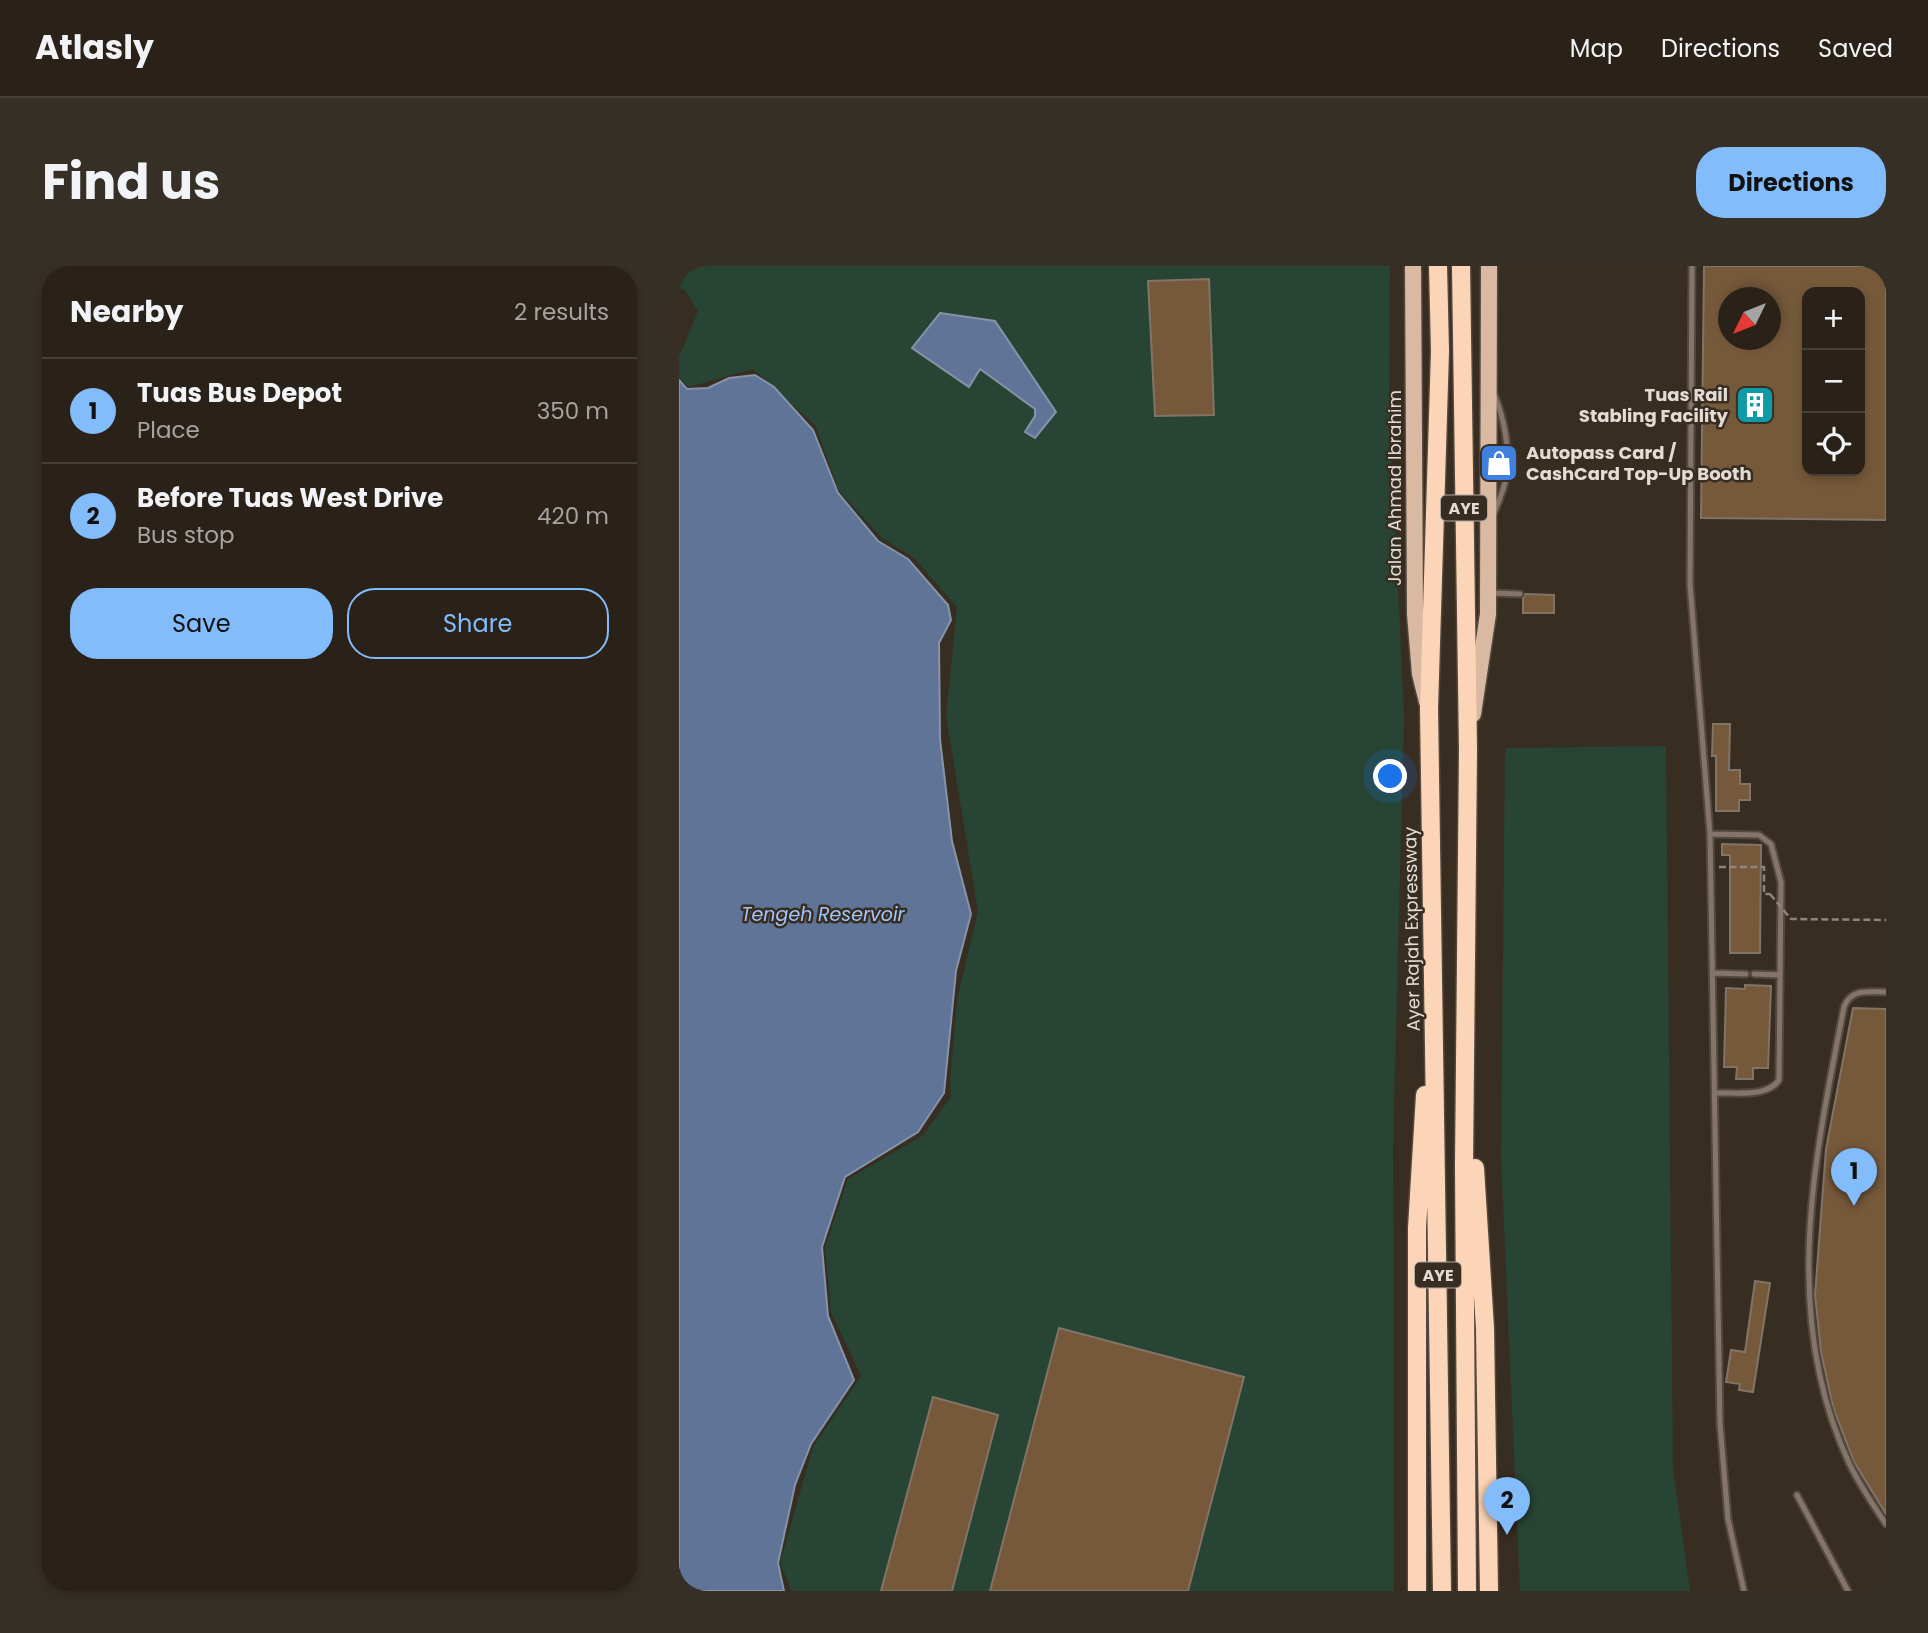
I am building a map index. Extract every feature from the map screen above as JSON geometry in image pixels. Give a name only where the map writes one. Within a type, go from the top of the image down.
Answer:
[{"type":"highway","name":"Ayer Rajah Expressway","points":[[1438,266],[1440,351],[1429,708],[1442,1591]]},
{"type":"highway","name":"AYE","points":[[1461,266],[1468,750],[1465,1139],[1467,1591]]},
{"type":"highway","points":[[1417,1591],[1417,1228],[1434,959]]},
{"type":"highway","points":[[1465,1139],[1474,1153],[1485,1328],[1489,1591]]},
{"type":"main road","name":"Jalan Ahmad Ibrahim","points":[[1413,266],[1415,614],[1422,688],[1429,708]]},
{"type":"main road","points":[[1468,750],[1488,614],[1489,266]]},
{"type":"lane","points":[[1692,266],[1690,584],[1710,834],[1720,1436],[1728,1519],[1744,1591]]},
{"type":"lane","points":[[1488,592],[1520,594]]},
{"type":"lane","points":[[1710,834],[1759,835],[1771,844],[1781,882],[1779,1080],[1772,1089],[1764,1091],[1715,1093]]},
{"type":"lane","points":[[1712,973],[1745,974]]},
{"type":"lane","points":[[1754,974],[1780,975]]},
{"type":"lane","points":[[1886,992],[1857,993],[1846,1001],[1844,1007],[1828,1086],[1810,1213],[1808,1284],[1809,1315],[1822,1389],[1851,1466],[1886,1524]]},
{"type":"lane","points":[[1797,1495],[1848,1591]]},
{"type":"path","points":[[1711,867],[1764,867],[1764,894],[1770,894],[1791,919],[1886,920]]},
{"type":"green space","points":[[679,266],[1390,266],[1389,390],[1404,716],[1393,1147],[1394,1591],[792,1591],[780,1563],[813,1447],[861,1376],[831,1312],[825,1248],[848,1179],[922,1136],[951,1097],[957,1000],[978,911],[946,716],[957,607],[914,558],[882,538],[839,491],[815,425],[753,369],[689,387],[679,379],[679,357],[698,311],[685,290],[679,288]]},
{"type":"green space","points":[[1666,746],[1673,1468],[1690,1591],[1520,1591],[1501,1157],[1505,748]]},
{"type":"water","points":[[940,313],[995,321],[1056,412],[1035,438],[1025,432],[1035,416],[1035,409],[980,369],[969,387],[912,348]]},
{"type":"water","name":"Tengeh Reservoir","points":[[755,375],[774,387],[813,430],[838,493],[878,541],[908,559],[948,605],[951,620],[939,643],[940,739],[952,841],[971,914],[956,971],[944,1093],[918,1132],[845,1177],[822,1247],[828,1316],[854,1380],[811,1444],[795,1485],[778,1563],[784,1591],[679,1591],[679,380],[687,389],[708,388],[729,378]]},
{"type":"building","name":"Tuas Rail Stabling Facility","points":[[1704,266],[1886,266],[1886,520],[1701,518]]},
{"type":"building","points":[[1209,279],[1214,415],[1155,416],[1148,281]]},
{"type":"building","points":[[1525,594],[1554,595],[1554,613],[1523,613]]},
{"type":"building","points":[[1713,724],[1730,724],[1729,770],[1740,770],[1740,784],[1750,784],[1750,800],[1739,800],[1739,811],[1716,811],[1716,756],[1712,756]]},
{"type":"building","points":[[1722,844],[1761,845],[1760,953],[1730,953],[1730,855],[1722,855]]},
{"type":"building","points":[[1745,985],[1771,986],[1768,1068],[1753,1068],[1753,1079],[1736,1079],[1737,1067],[1724,1067],[1726,988],[1745,989]]},
{"type":"building","points":[[1853,1008],[1886,1009],[1886,1514],[1854,1462],[1833,1407],[1821,1352],[1815,1295],[1826,1149]]},
{"type":"building","points":[[1755,1281],[1770,1283],[1753,1392],[1739,1390],[1740,1384],[1726,1382],[1731,1350],[1745,1352]]},
{"type":"building","points":[[1059,1328],[1244,1377],[1188,1591],[990,1591]]},
{"type":"building","points":[[933,1397],[998,1415],[952,1591],[881,1591]]},
{"type":"place","name":"Tuas Rail Stabling Facility","points":[[1755,405]]},
{"type":"place","name":"Autopass Card / CashCard Top-Up Booth","points":[[1499,463]]},
{"type":"place","name":"Tuas Bus Depot","points":[[1854,1206]]},
{"type":"place","name":"Before Tuas West Drive","points":[[1507,1535]]}]
